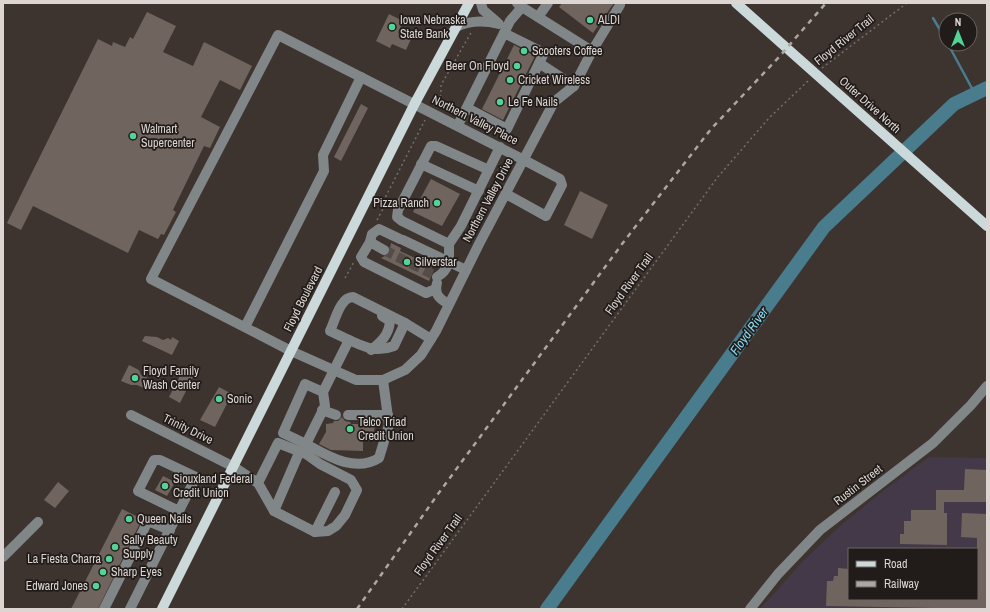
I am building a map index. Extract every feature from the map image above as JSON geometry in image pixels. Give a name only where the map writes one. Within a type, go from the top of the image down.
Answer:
[{"type":"main road","name":"Floyd Boulevard","points":[[162,609],[415,103],[469,3]]},
{"type":"main road","name":"Outer Drive North","points":[[736,3],[987,226]]},
{"type":"street","points":[[481,3],[483,10],[503,29]]},
{"type":"street","points":[[538,17],[548,3]]},
{"type":"street","points":[[458,126],[503,29],[520,5],[592,51]]},
{"type":"street","points":[[539,63],[574,86],[592,51],[620,5]]},
{"type":"street","points":[[456,27],[467,22],[490,21],[544,53],[507,129],[466,108]]},
{"type":"street","name":"Northern Valley Drive","points":[[361,77],[278,35],[151,279],[291,351],[356,380],[383,380],[405,370],[421,355],[431,339],[554,102],[574,86]]},
{"type":"street","points":[[245,327],[324,171],[323,155],[361,77]]},
{"type":"street","name":"Northern Valley Place","points":[[361,77],[415,103],[560,178],[562,185],[546,216],[506,194]]},
{"type":"street","points":[[449,244],[402,221],[397,217],[398,210],[429,148],[436,146],[489,170]]},
{"type":"street","points":[[449,304],[437,296],[435,276],[446,271],[450,262],[449,244],[461,226],[500,148]]},
{"type":"street","points":[[421,164],[478,190]]},
{"type":"street","points":[[436,290],[426,293],[360,260],[370,242],[372,234],[379,229],[466,270]]},
{"type":"street","points":[[370,242],[384,250]]},
{"type":"street","points":[[405,324],[394,346],[385,349],[371,350],[330,331],[344,300],[349,297],[353,297],[405,324],[431,339]]},
{"type":"street","points":[[344,300],[353,302],[390,321],[389,329],[380,343],[371,350]]},
{"type":"street","points":[[306,444],[324,406],[323,392],[349,340]]},
{"type":"street","points":[[283,433],[343,463],[371,463],[379,458],[389,425],[383,380]]},
{"type":"street","points":[[278,443],[299,453],[306,454],[320,464],[351,480],[357,490],[345,514],[336,526],[328,531],[315,532],[274,511],[258,483],[305,384],[323,392]]},
{"type":"street","name":"Rustin Street","points":[[750,609],[778,574],[820,530],[933,443],[971,405],[987,386]]},
{"type":"street","points":[[322,410],[336,414]]},
{"type":"street","name":"Trinity Drive","points":[[131,415],[234,467],[258,483]]},
{"type":"street","points":[[348,415],[388,415]]},
{"type":"street","points":[[274,511],[299,453]]},
{"type":"street","points":[[130,609],[170,530],[196,477],[160,460],[154,460],[138,490],[179,511]]},
{"type":"street","points":[[315,532],[335,492]]},
{"type":"street","points":[[104,609],[148,521],[170,530]]},
{"type":"street","points":[[3,557],[38,522]]},
{"type":"path","name":"Floyd River Trail","points":[[820,71],[907,3]]},
{"type":"path","points":[[432,104],[441,95],[441,85],[475,25]]},
{"type":"path","name":"Floyd River Trail","points":[[402,609],[717,178],[769,118],[810,79]]},
{"type":"path","points":[[374,226],[384,207],[385,198],[424,122]]},
{"type":"path","points":[[345,278],[360,260]]},
{"type":"shaded area","points":[[929,457],[987,458],[987,609],[760,609],[803,561],[841,525],[883,491]]},
{"type":"building","name":"ALDI","points":[[562,3],[614,3],[593,33],[559,7]]},
{"type":"building","name":"Walmart Supercenter","points":[[147,12],[176,26],[163,52],[193,66],[204,42],[252,66],[240,90],[220,80],[201,117],[220,127],[210,148],[204,146],[173,210],[176,212],[164,235],[161,234],[158,239],[139,230],[128,253],[33,206],[21,230],[7,223],[98,39],[112,46],[113,42],[125,47],[130,37],[133,39]]},
{"type":"building","name":"Iowa Nebraska State Bank","points":[[389,14],[403,21],[398,33],[411,39],[406,50],[392,44],[390,48],[376,41]]},
{"type":"building","points":[[514,45],[535,56],[503,120],[482,109]]},
{"type":"building","points":[[361,104],[368,108],[341,161],[334,157]]},
{"type":"building","name":"Pizza Ranch","points":[[431,179],[460,194],[442,226],[413,212]]},
{"type":"building","points":[[580,191],[608,205],[592,239],[564,225]]},
{"type":"building","name":"Silverstar","points":[[391,243],[401,248],[400,251],[432,266],[430,271],[433,272],[429,281],[381,258],[389,254]]},
{"type":"building","points":[[145,336],[157,337],[163,340],[168,338],[171,340],[172,337],[179,341],[172,355],[142,341]]},
{"type":"building","name":"Floyd Family Wash Center","points":[[129,365],[139,370],[141,375],[153,380],[148,390],[137,385],[131,385],[121,381]]},
{"type":"building","points":[[182,372],[193,377],[180,403],[169,397]]},
{"type":"building","points":[[219,387],[232,394],[215,427],[200,420]]},
{"type":"building","name":"Telco Triad Credit Union","points":[[342,417],[345,421],[350,422],[351,424],[358,424],[358,427],[375,427],[371,441],[363,441],[363,451],[331,450],[319,444],[326,432],[326,424],[338,421]]},
{"type":"building","points":[[965,469],[987,470],[987,502],[944,502],[944,513],[947,513],[947,545],[900,544],[900,534],[904,534],[904,521],[911,521],[911,510],[936,510],[936,490],[964,490]]},
{"type":"building","name":"Siouxland Federal Credit Union","points":[[163,476],[175,482],[167,496],[155,490]]},
{"type":"building","points":[[58,482],[69,491],[55,508],[44,500]]},
{"type":"building","points":[[122,509],[142,519],[98,609],[71,609]]},
{"type":"building","points":[[962,513],[987,514],[987,609],[826,606],[827,581],[833,581],[834,576],[838,576],[838,568],[848,569],[848,600],[978,600],[977,538],[961,537]]},
{"type":"waterway","points":[[933,18],[938,26]]},
{"type":"waterway","points":[[952,52],[975,94]]},
{"type":"waterway","name":"Floyd River","points":[[547,609],[824,227],[954,104],[987,88]]},
{"type":"tunnel","points":[[384,250],[432,274]]},
{"type":"railway","points":[[357,609],[438,494],[622,244],[711,129],[779,57],[826,3]]},
{"type":"place","name":"ALDI","points":[[590,20]]},
{"type":"place","name":"Iowa Nebraska State Bank","points":[[392,27]]},
{"type":"place","name":"Scooters Coffee","points":[[524,51]]},
{"type":"place","name":"Beer On Floyd","points":[[517,66]]},
{"type":"place","name":"Cricket Wireless","points":[[510,80]]},
{"type":"place","name":"Le Fe Nails","points":[[500,102]]},
{"type":"place","name":"Walmart Supercenter","points":[[133,136]]},
{"type":"place","name":"Pizza Ranch","points":[[437,203]]},
{"type":"place","name":"Silverstar","points":[[407,262]]},
{"type":"place","name":"Floyd Family Wash Center","points":[[135,378]]},
{"type":"place","name":"Sonic","points":[[219,399]]},
{"type":"place","name":"Telco Triad Credit Union","points":[[350,429]]},
{"type":"place","name":"Siouxland Federal Credit Union","points":[[165,486]]},
{"type":"place","name":"Queen Nails","points":[[129,519]]},
{"type":"place","name":"Sally Beauty Supply","points":[[115,547]]},
{"type":"place","name":"La Fiesta Charra","points":[[109,559]]},
{"type":"place","name":"Sharp Eyes","points":[[103,572]]},
{"type":"place","name":"Edward Jones","points":[[96,586]]}]
